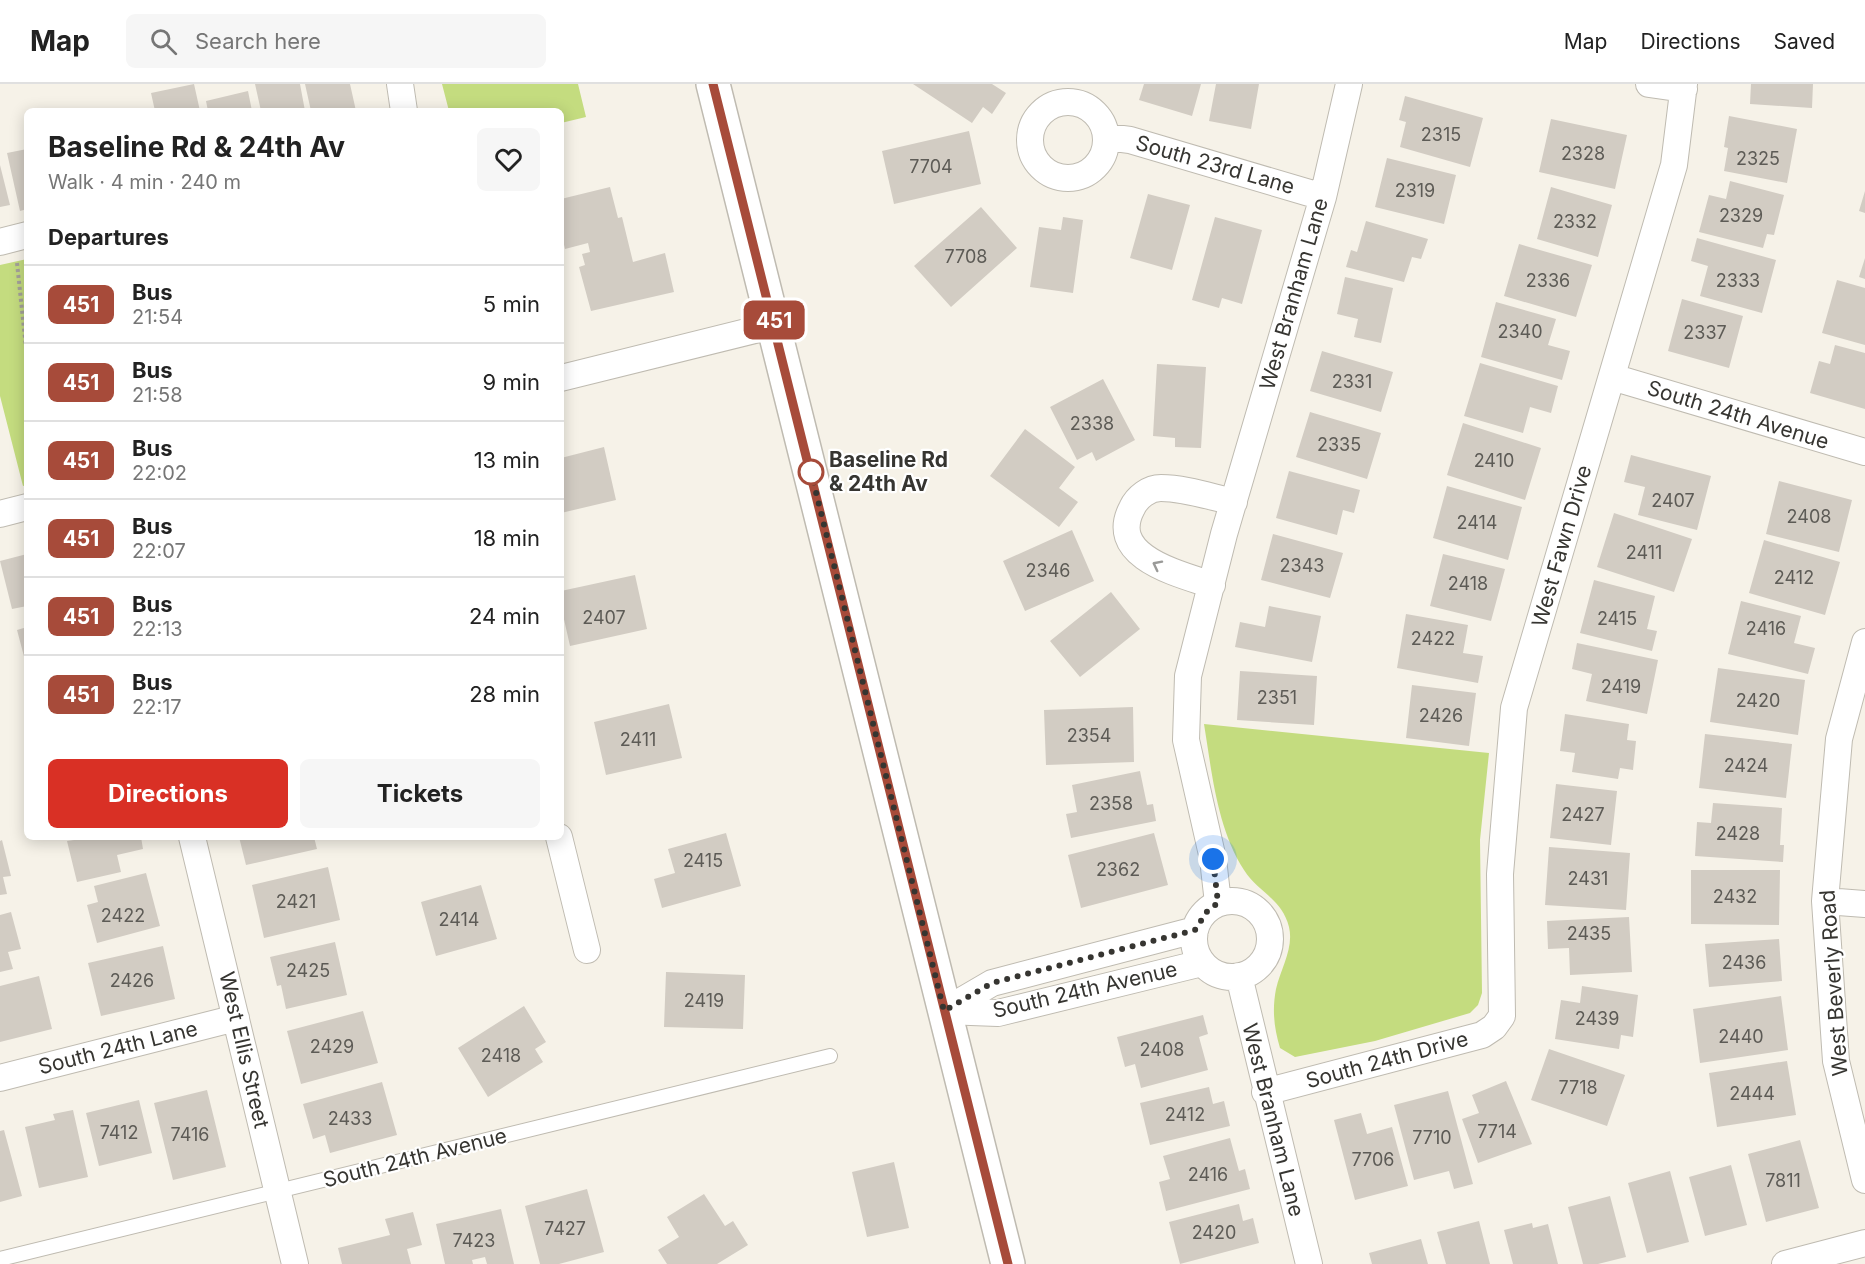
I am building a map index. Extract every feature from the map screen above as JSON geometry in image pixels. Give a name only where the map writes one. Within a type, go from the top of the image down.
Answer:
[{"type":"main road","points":[[713,84],[1008,1264]]},
{"type":"street","points":[[400,84],[404,108]]},
{"type":"street","name":"West Branham Lane","points":[[1218,903],[1213,859],[1185,740],[1188,676],[1234,502],[1323,197],[1349,84]]},
{"type":"street","points":[[1649,84],[1684,86]]},
{"type":"street","name":"West Fawn Drive","points":[[1502,1016],[1500,874],[1514,708],[1674,165],[1684,86]]},
{"type":"street","name":"South 23rd Lane","points":[[1107,137],[1130,140],[1323,197]]},
{"type":"street","points":[[564,377],[775,325]]},
{"type":"street","name":"South 24th Avenue","points":[[1612,377],[1865,452]]},
{"type":"street","points":[[1212,585],[1161,568],[1144,558],[1133,547],[1127,518],[1133,505],[1144,493],[1160,488],[1234,502]]},
{"type":"street","points":[[0,514],[24,508]]},
{"type":"street","name":"West Beverly Road","points":[[1865,642],[1839,740],[1825,901],[1836,1061],[1865,1180]]},
{"type":"street","name":"West Ellis Street","points":[[193,840],[295,1264]]},
{"type":"street","points":[[560,840],[586,950]]},
{"type":"street","points":[[1231,901],[1244,903],[1264,917],[1269,929],[1270,942],[1267,954],[1255,969],[1239,976],[1218,975],[1202,963],[1195,947],[1195,930],[1208,910],[1218,903],[1231,901]]},
{"type":"street","points":[[1825,901],[1865,904]]},
{"type":"street","name":"South 24th Avenue","points":[[944,1011],[992,983],[1195,930]]},
{"type":"street","name":"South 24th Avenue","points":[[944,1011],[998,1013],[1202,963]]},
{"type":"street","name":"West Branham Lane","points":[[1239,976],[1265,1092],[1309,1264]]},
{"type":"street","name":"South 24th Drive","points":[[1265,1092],[1482,1035],[1494,1027],[1502,1016]]},
{"type":"street","name":"South 24th Lane","points":[[0,1078],[236,1018]]},
{"type":"street","points":[[1785,1264],[1865,1243]]},
{"type":"lane","name":"South 24th Avenue","points":[[0,1259],[830,1056]]},
{"type":"path","points":[[14,238],[24,330]]},
{"type":"green space","points":[[442,84],[578,84],[586,117],[564,122],[564,108],[448,108]]},
{"type":"green space","points":[[24,260],[23,486],[0,396],[0,265]]},
{"type":"green space","points":[[1204,724],[1489,753],[1480,840],[1482,993],[1478,1005],[1470,1013],[1375,1041],[1295,1057],[1280,1048],[1275,1026],[1274,1004],[1276,989],[1290,943],[1289,927],[1281,909],[1244,870],[1227,836],[1213,781]]},
{"type":"building","points":[[194,84],[199,108],[154,108],[151,93]]},
{"type":"building","points":[[255,84],[300,84],[304,108],[260,108]]},
{"type":"building","points":[[305,84],[350,84],[355,108],[310,108]]},
{"type":"building","points":[[913,84],[992,84],[1006,93],[992,114],[983,107],[972,123]]},
{"type":"building","points":[[1144,84],[1201,84],[1192,116],[1139,100]]},
{"type":"building","points":[[1216,84],[1259,84],[1251,129],[1209,121]]},
{"type":"building","points":[[1751,84],[1813,84],[1812,108],[1750,104]]},
{"type":"building","points":[[248,91],[251,108],[207,108],[206,101]]},
{"type":"building","points":[[1405,96],[1483,118],[1470,167],[1400,147],[1406,122],[1399,120]]},
{"type":"building","points":[[1729,116],[1797,129],[1787,183],[1724,171],[1728,148],[1724,147]]},
{"type":"building","points":[[1551,119],[1627,135],[1615,189],[1539,172]]},
{"type":"building","points":[[969,131],[981,184],[894,204],[882,151]]},
{"type":"building","points":[[24,150],[24,210],[20,211],[7,153]]},
{"type":"building","points":[[1387,158],[1456,175],[1444,224],[1375,207]]},
{"type":"building","points":[[0,165],[10,205],[0,207]]},
{"type":"building","points":[[1730,181],[1784,195],[1774,235],[1767,234],[1763,248],[1699,232],[1709,195],[1726,199]]},
{"type":"building","points":[[610,187],[618,218],[622,217],[633,262],[665,253],[674,292],[591,311],[579,267],[585,265],[582,254],[590,252],[588,243],[565,249],[564,198]]},
{"type":"building","points":[[1551,187],[1612,205],[1598,257],[1537,239]]},
{"type":"building","points":[[1865,191],[1865,213],[1859,211]]},
{"type":"building","points":[[1148,194],[1190,205],[1172,270],[1130,258]]},
{"type":"building","points":[[981,207],[1017,248],[951,307],[914,266]]},
{"type":"building","points":[[1063,217],[1083,220],[1073,293],[1030,287],[1039,227],[1061,230]]},
{"type":"building","points":[[1215,217],[1262,230],[1242,304],[1222,298],[1219,308],[1192,300]]},
{"type":"building","points":[[1366,221],[1428,239],[1421,259],[1412,257],[1404,282],[1346,267],[1351,250],[1357,252]]},
{"type":"building","points":[[1697,238],[1776,260],[1762,313],[1700,296],[1708,266],[1691,261]]},
{"type":"building","points":[[1519,244],[1592,265],[1576,317],[1504,296]]},
{"type":"building","points":[[1865,258],[1865,279],[1859,277]]},
{"type":"building","points":[[1345,277],[1393,288],[1381,343],[1354,337],[1358,319],[1337,314]]},
{"type":"building","points":[[1837,280],[1865,288],[1865,345],[1822,333]]},
{"type":"building","points":[[1682,299],[1743,316],[1729,368],[1668,351]]},
{"type":"building","points":[[1496,302],[1556,319],[1548,345],[1570,351],[1562,380],[1481,357]]},
{"type":"building","points":[[1835,345],[1865,353],[1865,409],[1810,393],[1819,361],[1830,364]]},
{"type":"building","points":[[1322,351],[1393,372],[1381,412],[1310,391]]},
{"type":"building","points":[[1480,363],[1558,386],[1551,413],[1530,407],[1523,433],[1464,416]]},
{"type":"building","points":[[1157,364],[1206,367],[1201,448],[1175,447],[1175,438],[1153,436]]},
{"type":"building","points":[[1103,379],[1135,440],[1096,461],[1092,452],[1077,460],[1050,407]]},
{"type":"building","points":[[1310,412],[1381,433],[1367,479],[1296,457]]},
{"type":"building","points":[[1463,423],[1541,448],[1525,500],[1447,475]]},
{"type":"building","points":[[1025,429],[1075,467],[1059,488],[1078,502],[1059,527],[990,476]]},
{"type":"building","points":[[604,447],[616,500],[564,512],[564,457]]},
{"type":"building","points":[[1631,455],[1711,476],[1697,530],[1638,515],[1645,487],[1624,482]]},
{"type":"building","points":[[1289,471],[1360,490],[1354,513],[1343,510],[1337,535],[1276,518]]},
{"type":"building","points":[[1779,481],[1852,500],[1839,552],[1766,534]]},
{"type":"building","points":[[1447,486],[1522,507],[1508,560],[1433,538]]},
{"type":"building","points":[[1614,513],[1692,539],[1674,592],[1597,567]]},
{"type":"building","points":[[1072,530],[1094,581],[1025,611],[1003,561]]},
{"type":"building","points":[[1273,534],[1343,553],[1330,598],[1261,580]]},
{"type":"building","points":[[1764,540],[1840,562],[1825,615],[1749,593]]},
{"type":"building","points":[[1443,554],[1505,569],[1491,621],[1430,606]]},
{"type":"building","points":[[24,555],[24,607],[12,609],[0,561]]},
{"type":"building","points":[[635,575],[647,629],[570,646],[564,619],[564,590]]},
{"type":"building","points":[[1594,580],[1655,596],[1647,629],[1657,631],[1652,651],[1580,633]]},
{"type":"building","points":[[1111,592],[1140,629],[1080,677],[1050,641]]},
{"type":"building","points":[[1741,601],[1801,616],[1794,643],[1815,648],[1808,674],[1728,654]]},
{"type":"building","points":[[1269,606],[1321,616],[1312,662],[1235,647],[1240,622],[1265,627]]},
{"type":"building","points":[[1406,614],[1468,625],[1463,653],[1483,656],[1478,683],[1397,668]]},
{"type":"building","points":[[24,628],[24,656],[17,630]]},
{"type":"building","points":[[1577,643],[1658,660],[1647,714],[1586,701],[1592,674],[1572,669]]},
{"type":"building","points":[[1718,668],[1805,680],[1798,735],[1710,722]]},
{"type":"building","points":[[1240,671],[1317,676],[1314,725],[1237,720]]},
{"type":"building","points":[[1412,685],[1476,693],[1469,746],[1406,738]]},
{"type":"building","points":[[669,704],[682,758],[606,775],[594,722]]},
{"type":"building","points":[[1133,707],[1134,762],[1046,765],[1044,710]]},
{"type":"building","points":[[1565,714],[1629,724],[1627,740],[1636,741],[1633,770],[1620,768],[1618,779],[1572,772],[1575,753],[1560,751]]},
{"type":"building","points":[[1705,734],[1792,744],[1786,798],[1699,788]]},
{"type":"building","points":[[1140,771],[1147,805],[1153,804],[1156,821],[1071,838],[1066,814],[1077,812],[1072,785]]},
{"type":"building","points":[[1556,784],[1617,791],[1611,845],[1550,838]]},
{"type":"building","points":[[1713,803],[1782,808],[1780,845],[1784,845],[1783,862],[1695,856],[1697,822],[1711,823]]},
{"type":"building","points":[[726,833],[741,886],[662,908],[654,879],[675,873],[668,849]]},
{"type":"building","points":[[1154,833],[1168,885],[1081,908],[1068,855]]},
{"type":"building","points":[[2,840],[11,876],[3,877],[7,894],[0,895],[0,841]]},
{"type":"building","points":[[142,840],[143,849],[117,855],[121,872],[77,882],[67,841]]},
{"type":"building","points":[[240,840],[315,840],[317,849],[246,865]]},
{"type":"building","points":[[1549,847],[1630,853],[1626,910],[1545,905]]},
{"type":"building","points":[[328,867],[340,920],[264,938],[252,885]]},
{"type":"building","points":[[1691,870],[1780,870],[1779,925],[1691,924]]},
{"type":"building","points":[[146,873],[160,926],[97,943],[87,905],[98,902],[94,886]]},
{"type":"building","points":[[481,885],[497,939],[436,956],[421,902]]},
{"type":"building","points":[[11,912],[21,949],[8,952],[13,969],[0,972],[0,915]]},
{"type":"building","points":[[1629,917],[1632,972],[1570,975],[1569,948],[1548,949],[1547,921]]},
{"type":"building","points":[[1779,939],[1782,981],[1709,987],[1705,944]]},
{"type":"building","points":[[335,942],[347,995],[286,1009],[281,985],[277,986],[270,957]]},
{"type":"building","points":[[163,946],[175,999],[101,1016],[88,963]]},
{"type":"building","points":[[666,972],[745,975],[743,1029],[664,1027]]},
{"type":"building","points":[[39,976],[52,1029],[0,1042],[0,986]]},
{"type":"building","points":[[1582,986],[1638,995],[1633,1037],[1621,1035],[1619,1049],[1555,1039],[1561,1000],[1580,1003]]},
{"type":"building","points":[[1781,996],[1788,1050],[1700,1063],[1693,1009]]},
{"type":"building","points":[[524,1006],[546,1042],[535,1049],[543,1062],[488,1097],[458,1048]]},
{"type":"building","points":[[363,1011],[378,1063],[301,1084],[287,1031]]},
{"type":"building","points":[[1203,1015],[1208,1034],[1199,1037],[1208,1070],[1141,1088],[1135,1064],[1125,1067],[1117,1037]]},
{"type":"building","points":[[1549,1049],[1625,1075],[1607,1126],[1531,1100]]},
{"type":"building","points":[[1787,1061],[1796,1115],[1717,1127],[1709,1073]]},
{"type":"building","points":[[1506,1081],[1532,1144],[1478,1163],[1462,1119],[1479,1113],[1472,1095]]},
{"type":"building","points":[[382,1082],[397,1135],[330,1153],[325,1135],[313,1139],[303,1104]]},
{"type":"building","points":[[1209,1087],[1213,1104],[1224,1101],[1230,1126],[1150,1145],[1140,1103]]},
{"type":"building","points":[[207,1090],[226,1167],[173,1180],[154,1103]]},
{"type":"building","points":[[1448,1091],[1473,1184],[1454,1189],[1449,1171],[1414,1180],[1394,1105]]},
{"type":"building","points":[[139,1100],[152,1153],[99,1166],[86,1113]]},
{"type":"building","points":[[73,1110],[88,1177],[39,1188],[25,1127],[55,1120],[53,1114]]},
{"type":"building","points":[[1361,1113],[1367,1134],[1392,1127],[1408,1186],[1355,1200],[1334,1120]]},
{"type":"building","points":[[4,1130],[22,1196],[0,1202],[0,1131]]},
{"type":"building","points":[[1230,1138],[1239,1171],[1245,1169],[1250,1189],[1166,1211],[1159,1182],[1170,1179],[1163,1156]]},
{"type":"building","points":[[1800,1140],[1819,1208],[1766,1222],[1748,1154]]},
{"type":"building","points":[[894,1162],[909,1228],[867,1237],[852,1172]]},
{"type":"building","points":[[1731,1165],[1747,1225],[1705,1236],[1689,1177]]},
{"type":"building","points":[[1670,1171],[1689,1242],[1647,1253],[1628,1183]]},
{"type":"building","points":[[587,1189],[604,1252],[559,1264],[540,1264],[525,1206]]},
{"type":"building","points":[[704,1194],[725,1226],[733,1221],[748,1245],[717,1264],[667,1264],[658,1250],[679,1237],[667,1217]]},
{"type":"building","points":[[1610,1196],[1626,1257],[1598,1264],[1583,1264],[1568,1207]]},
{"type":"building","points":[[1239,1204],[1243,1221],[1253,1218],[1259,1243],[1180,1264],[1169,1222]]},
{"type":"building","points":[[501,1209],[514,1264],[487,1264],[485,1257],[472,1260],[473,1264],[445,1264],[436,1224]]},
{"type":"building","points":[[413,1212],[422,1245],[407,1249],[411,1264],[342,1264],[338,1248],[390,1235],[385,1219]]},
{"type":"building","points":[[1479,1221],[1490,1264],[1446,1264],[1437,1232]]},
{"type":"building","points":[[1532,1223],[1533,1228],[1548,1224],[1558,1264],[1513,1264],[1504,1230]]},
{"type":"building","points":[[1421,1239],[1428,1264],[1372,1264],[1369,1253]]},
{"type":"bus line","name":"451","points":[[713,84],[1008,1264]]},
{"type":"place","name":"Baseline Rd & 24th Av","points":[[811,472]]},
{"type":"route","points":[[811,472],[944,1011],[992,983],[1195,930],[1200,919],[1218,903],[1213,859]]}]
